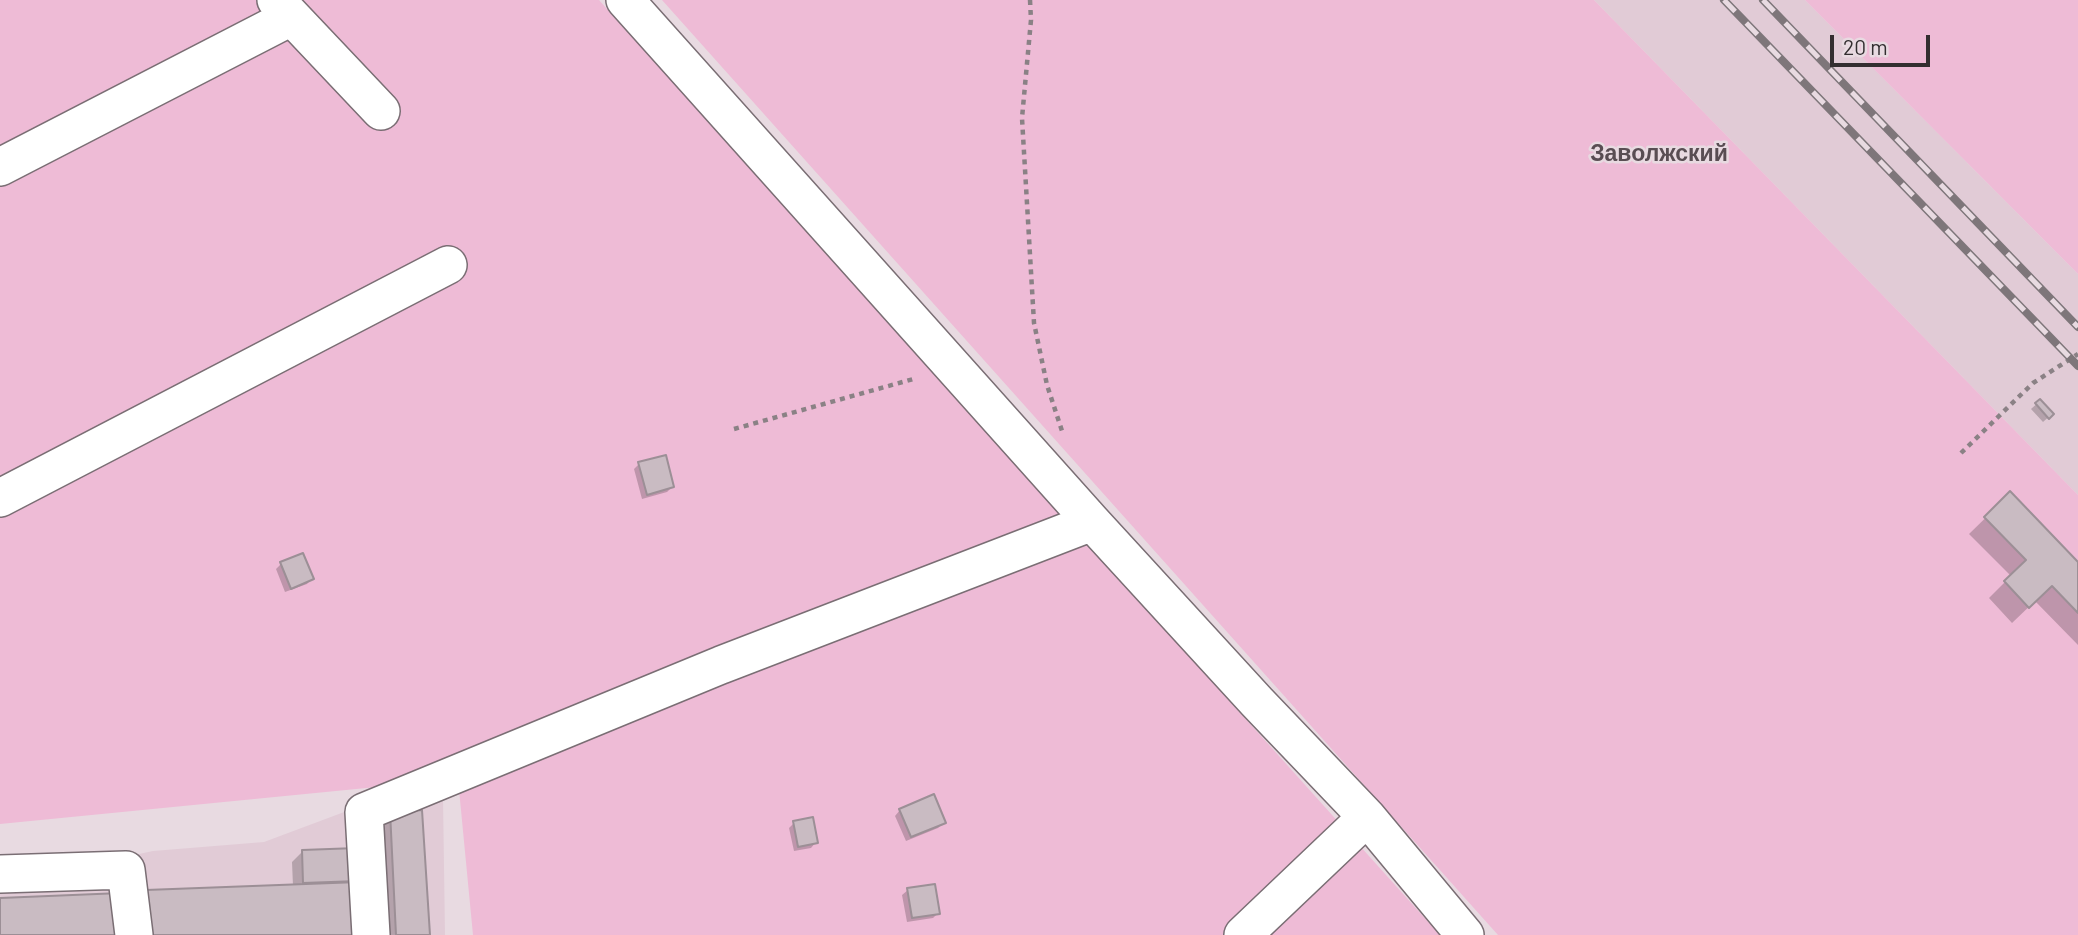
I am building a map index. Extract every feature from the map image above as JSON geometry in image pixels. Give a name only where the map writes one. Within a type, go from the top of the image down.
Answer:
[{"type":"lane","points":[[625,0],[1092,522],[1367,817],[1465,935]]},
{"type":"lane","points":[[0,167],[284,8],[381,111]]},
{"type":"lane","points":[[0,498],[448,265]]},
{"type":"lane","points":[[371,935],[364,812],[720,665],[1092,522]]},
{"type":"lane","points":[[1243,935],[1367,817]]},
{"type":"lane","points":[[0,874],[126,870],[134,935]]},
{"type":"path","points":[[1030,0],[1031,20],[1022,118],[1034,323],[1047,385],[1063,435]]},
{"type":"path","points":[[1961,453],[2033,383],[2078,354]]},
{"type":"path","points":[[734,429],[955,368]]},
{"type":"shaded area","points":[[0,0],[599,0],[1440,935],[473,935],[458,779],[0,824]]},
{"type":"shaded area","points":[[662,0],[1594,0],[2078,495],[2078,935],[1498,935]]},
{"type":"shaded area","points":[[1594,0],[1805,0],[2078,274],[2078,495]]},
{"type":"shaded area","points":[[1805,0],[2078,0],[2078,274]]},
{"type":"shaded area","points":[[443,798],[445,935],[0,935],[0,875],[50,873],[153,851],[264,842],[379,799]]},
{"type":"building","points":[[2040,399],[2054,414],[2049,419],[2035,403]]},
{"type":"building","points":[[666,455],[674,487],[647,495],[638,462]]},
{"type":"building","points":[[2010,491],[2078,562],[2078,613],[2052,586],[2029,608],[2004,581],[2026,560],[1984,517]]},
{"type":"building","points":[[303,553],[314,579],[291,589],[280,562]]},
{"type":"building","points":[[934,794],[946,823],[911,837],[899,809]]},
{"type":"building","points":[[422,810],[430,935],[396,935],[390,811]]},
{"type":"building","points":[[813,817],[818,843],[798,847],[793,821]]},
{"type":"building","points":[[357,848],[359,881],[303,883],[302,850]]},
{"type":"building","points":[[359,882],[361,935],[148,935],[146,890]]},
{"type":"building","points":[[935,884],[940,914],[912,918],[907,888]]},
{"type":"building","points":[[121,893],[124,935],[0,935],[0,898]]},
{"type":"railway","points":[[1724,0],[2078,366]]},
{"type":"railway","points":[[1763,0],[2078,327]]},
{"type":"district","name":"Заволжский","points":[[1659,153]]}]
